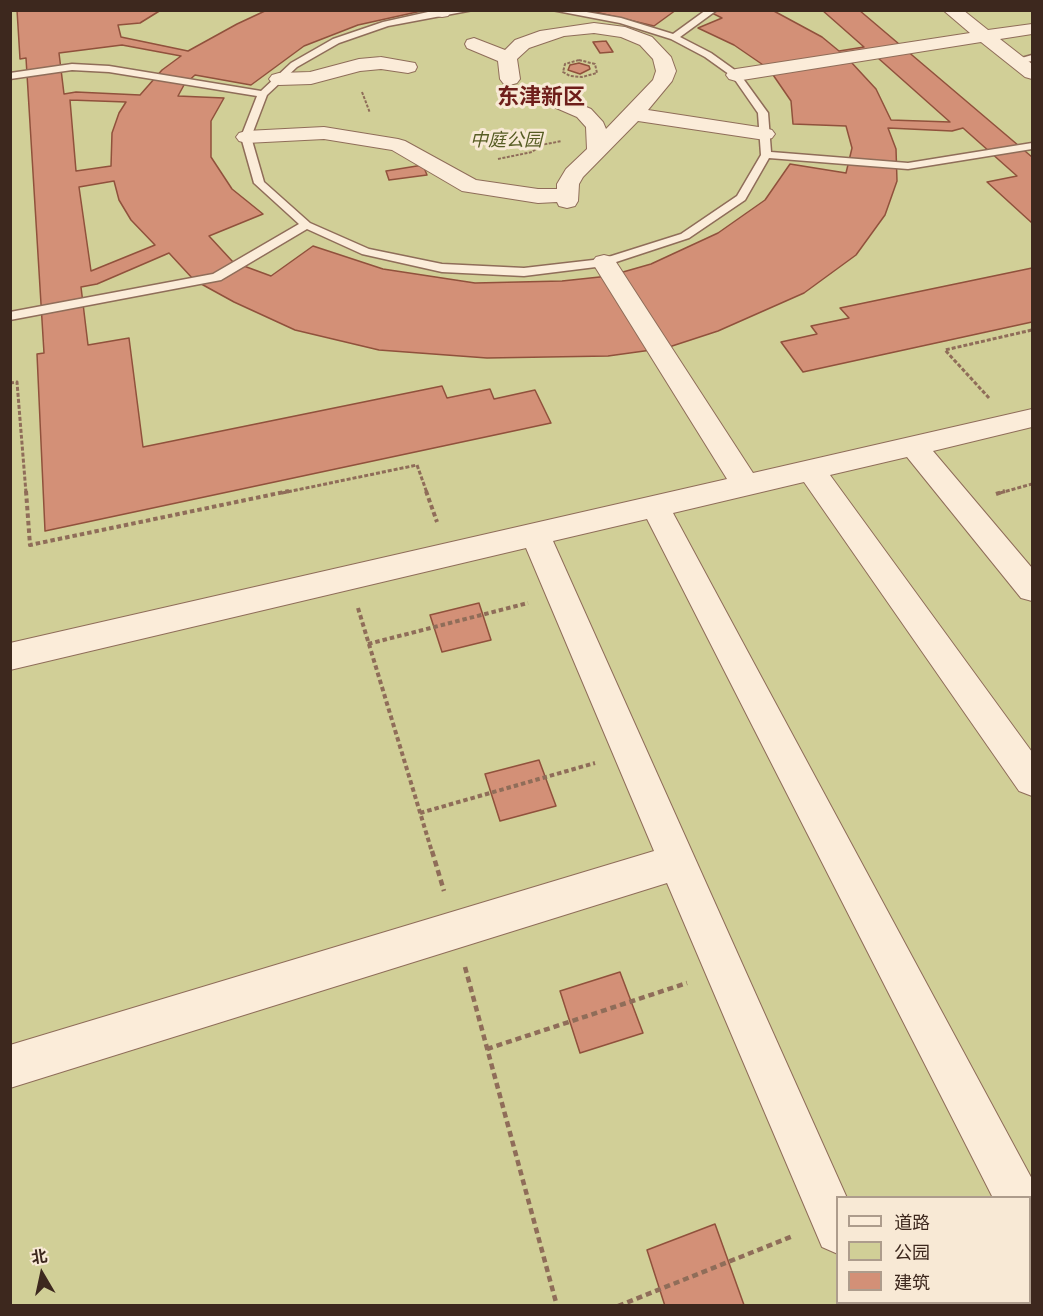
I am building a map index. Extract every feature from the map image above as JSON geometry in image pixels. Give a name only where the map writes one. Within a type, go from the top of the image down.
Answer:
[{"type":"street","points":[[951,10],[985,37],[1024,59],[1032,74]]},
{"type":"street","points":[[246,137],[324,133],[398,145],[470,186],[567,198],[568,184],[597,143],[650,97],[662,81],[666,71],[662,57],[646,41],[625,32],[594,28],[546,35],[522,44],[507,58]]},
{"type":"street","points":[[736,75],[1032,29]]},
{"type":"street","points":[[474,44],[507,58]]},
{"type":"street","points":[[507,58],[510,79]]},
{"type":"street","points":[[279,79],[311,78],[359,65],[381,63],[408,67]]},
{"type":"street","points":[[547,97],[584,113],[596,126],[597,143]]},
{"type":"street","points":[[632,114],[765,134]]},
{"type":"street","points":[[604,262],[746,485]]},
{"type":"street","points":[[10,657],[1022,420]]},
{"type":"street","points":[[913,446],[1032,589]]},
{"type":"street","points":[[812,470],[1032,780]]},
{"type":"street","points":[[655,506],[1017,1196]]},
{"type":"street","points":[[536,534],[835,1226]]},
{"type":"street","points":[[10,1067],[677,862]]},
{"type":"lane","points":[[469,10],[442,11],[386,24],[336,41],[294,65],[263,94],[246,137],[259,183],[306,225],[366,252],[442,268],[524,272],[604,262],[685,236],[741,198],[766,155],[764,113],[736,75],[708,55],[674,38],[621,21],[556,10]]},
{"type":"lane","points":[[674,38],[712,10]]},
{"type":"lane","points":[[10,76],[72,68],[109,69],[263,94]]},
{"type":"lane","points":[[766,155],[908,166],[1032,146]]},
{"type":"lane","points":[[10,316],[217,276],[306,225]]},
{"type":"path","points":[[585,61],[598,67],[597,73],[593,75],[576,77],[566,74],[562,69],[569,62],[585,61]]},
{"type":"path","points":[[363,86],[362,96],[368,111],[398,145]]},
{"type":"path","points":[[432,164],[468,158],[490,160],[513,157],[532,152],[541,145],[597,143]]},
{"type":"path","points":[[1022,420],[945,350],[1032,330]]},
{"type":"path","points":[[10,383],[17,382],[30,545],[417,465],[449,554]]},
{"type":"path","points":[[368,644],[561,595]]},
{"type":"path","points":[[420,813],[630,753]]},
{"type":"path","points":[[487,1049],[725,971]]},
{"type":"path","points":[[618,1305],[835,1226]]},
{"type":"green space","name":"中庭公园","points":[[10,11],[1032,11],[1032,1305],[11,1305]]},
{"type":"building","points":[[17,10],[161,10],[140,23],[118,25],[121,37],[188,51],[267,10],[426,10],[358,25],[304,46],[251,85],[195,75],[184,85],[178,96],[224,98],[211,121],[211,157],[232,189],[263,214],[209,236],[233,262],[271,276],[313,246],[383,269],[475,283],[562,281],[609,276],[651,264],[718,233],[765,200],[790,164],[846,173],[852,148],[846,126],[793,124],[791,101],[769,69],[734,45],[698,28],[722,18],[706,10],[772,10],[822,37],[839,51],[864,47],[822,10],[859,10],[1032,157],[1032,223],[987,182],[1017,176],[963,128],[952,131],[888,128],[896,149],[897,181],[885,215],[856,255],[804,293],[718,331],[666,348],[608,356],[487,358],[379,350],[295,330],[234,302],[194,280],[169,253],[97,284],[81,287],[88,345],[129,338],[143,447],[442,386],[447,398],[490,389],[494,399],[535,390],[551,423],[45,531],[37,354],[44,353],[26,58],[20,59]],"holes":[[[122,45],[181,56],[162,70],[140,95],[76,92],[64,94],[59,53]],[[878,58],[950,122],[891,120],[876,89],[851,62]],[[70,100],[126,102],[119,113],[112,133],[111,166],[76,171]],[[114,181],[119,200],[131,220],[155,245],[91,271],[79,187]]]},
{"type":"building","points":[[587,10],[676,10],[654,26]]},
{"type":"building","points":[[606,41],[613,52],[600,53],[593,42]]},
{"type":"building","points":[[579,63],[589,66],[590,69],[580,74],[568,70],[570,65]]},
{"type":"building","points":[[423,165],[427,175],[389,180],[386,171]]},
{"type":"building","points":[[1032,268],[1032,322],[803,372],[781,342],[817,334],[811,326],[849,318],[840,308]]},
{"type":"building","points":[[479,603],[491,640],[442,652],[430,615]]},
{"type":"building","points":[[539,760],[556,806],[500,821],[485,774]]},
{"type":"building","points":[[620,972],[643,1033],[580,1053],[560,991]]},
{"type":"building","points":[[715,1224],[744,1305],[665,1306],[647,1250]]},
{"type":"district","name":"东津新区","points":[[541,98]]}]
